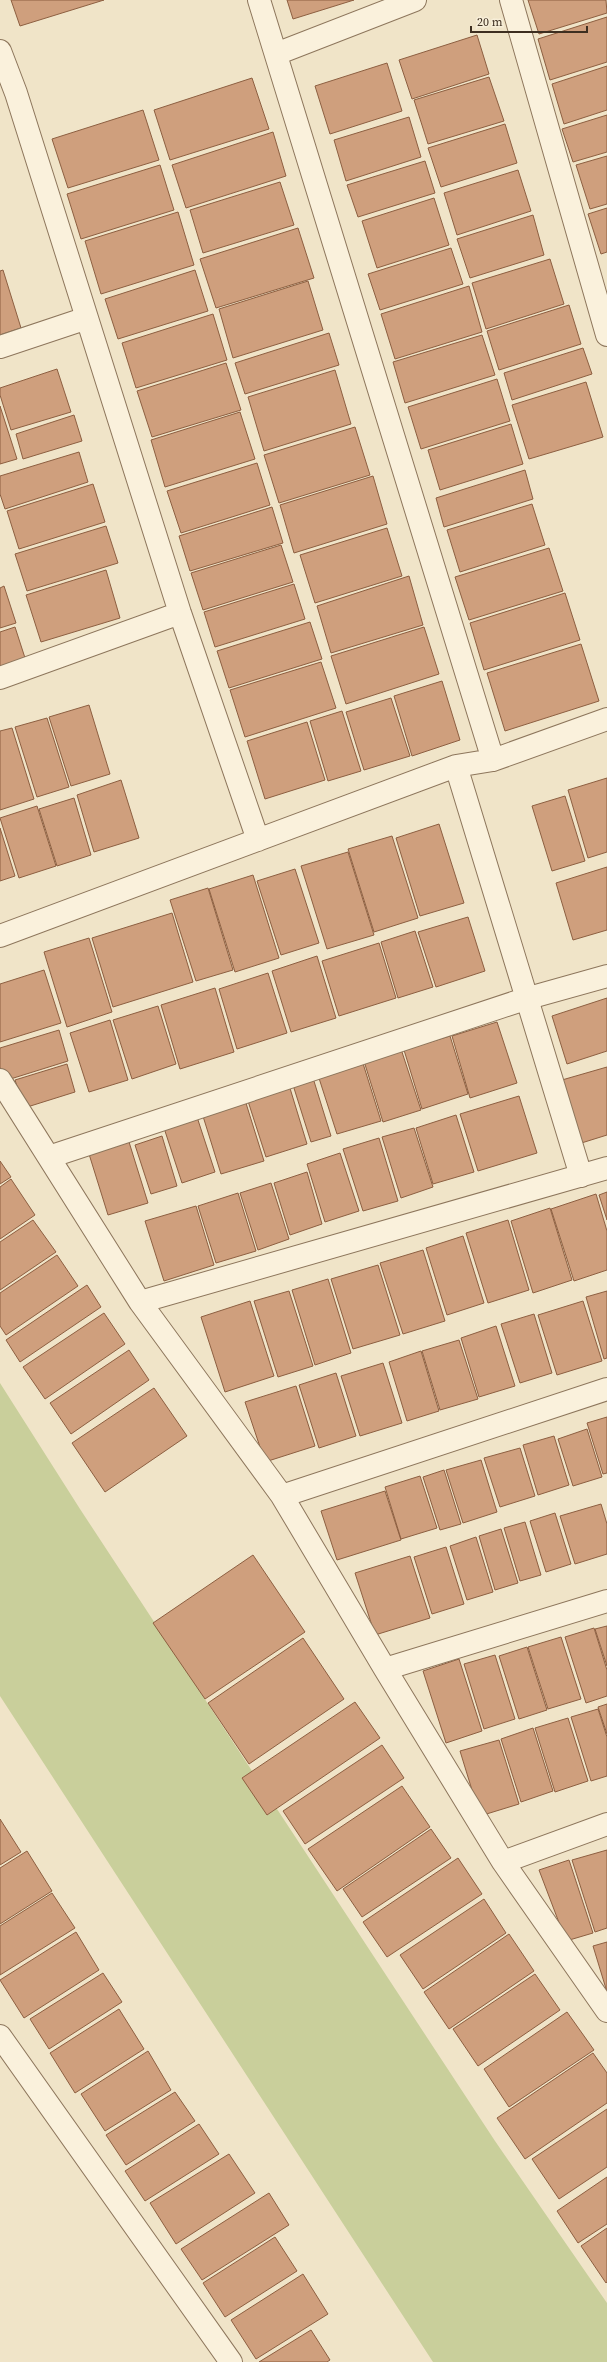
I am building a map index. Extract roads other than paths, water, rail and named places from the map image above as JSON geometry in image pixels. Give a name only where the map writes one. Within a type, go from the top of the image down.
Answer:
[{"type":"street","points":[[259,0],[493,760]]},
{"type":"street","points":[[276,54],[415,0]]},
{"type":"street","points":[[511,0],[607,335]]},
{"type":"street","points":[[0,51],[8,96],[87,318],[180,613],[258,840]]},
{"type":"street","points":[[0,347],[87,318]]},
{"type":"street","points":[[0,678],[180,613]]},
{"type":"street","points":[[0,936],[456,766],[493,760],[607,719]]},
{"type":"street","points":[[456,766],[525,999],[580,1176]]},
{"type":"street","points":[[50,1157],[525,999],[607,976]]},
{"type":"street","points":[[0,1080],[50,1157],[140,1302],[282,1496],[385,1669],[503,1862],[607,2011]]},
{"type":"street","points":[[140,1302],[607,1168]]},
{"type":"street","points":[[282,1496],[607,1390]]},
{"type":"street","points":[[385,1669],[607,1601]]},
{"type":"street","points":[[503,1862],[607,1824]]},
{"type":"street","points":[[0,2036],[231,2362]]}]
